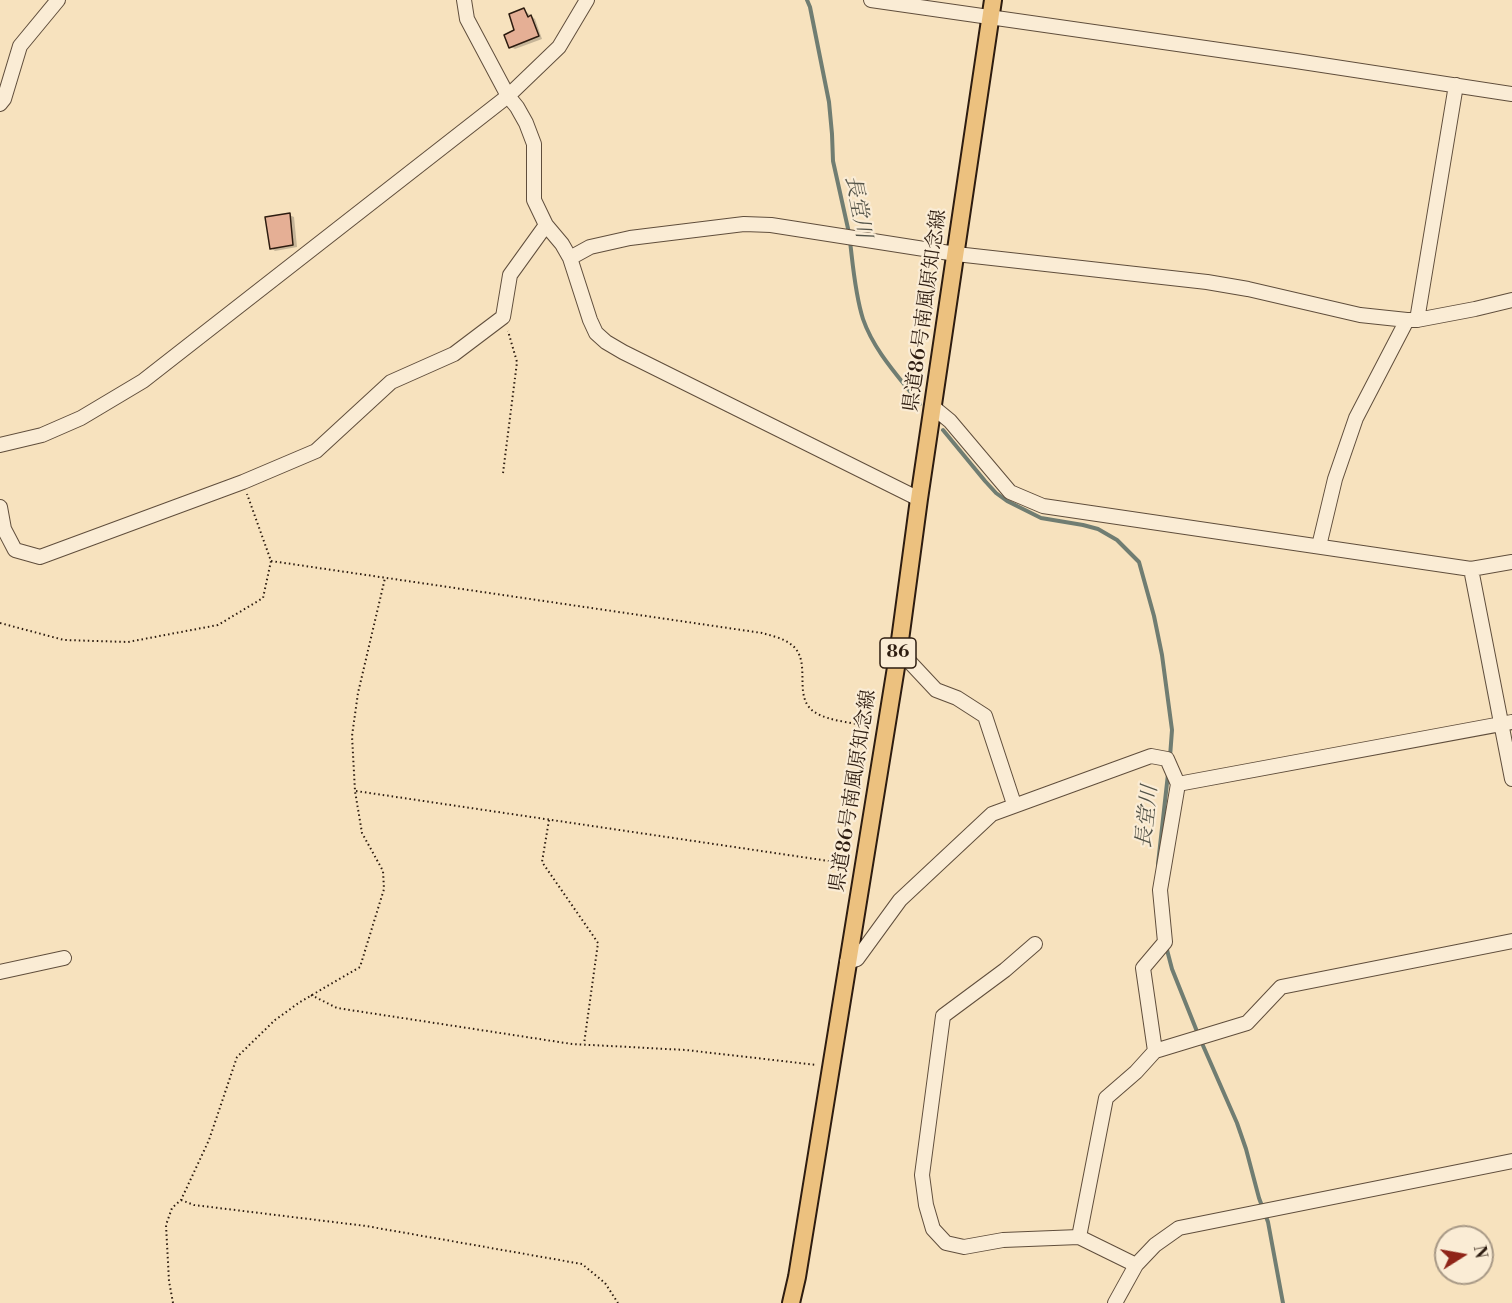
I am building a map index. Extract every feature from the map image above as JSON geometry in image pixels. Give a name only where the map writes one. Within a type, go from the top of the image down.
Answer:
[{"type":"main road","name":"県道86号南風原知念線","points":[[790,1303],[797,1277],[898,655],[993,0]]},
{"type":"street","points":[[0,104],[4,99],[21,46],[58,0]]},
{"type":"street","points":[[464,0],[467,19],[508,96],[518,107],[526,123],[534,144],[534,200],[546,225],[570,258],[596,333],[606,342],[919,499]]},
{"type":"street","points":[[0,445],[42,435],[81,418],[143,381],[508,96],[559,47],[587,0]]},
{"type":"street","points":[[871,0],[1512,94]]},
{"type":"street","points":[[1319,546],[1335,479],[1356,418],[1412,320],[1456,85]]},
{"type":"street","points":[[570,258],[590,247],[630,238],[744,224],[771,225],[956,254],[1207,282],[1360,315],[1412,320],[1512,300]]},
{"type":"street","points":[[0,507],[4,529],[15,550],[40,557],[243,482],[316,451],[391,382],[454,354],[503,317],[510,275],[546,225]]},
{"type":"street","points":[[933,407],[950,422],[1010,492],[1043,506],[1471,569],[1512,562]]},
{"type":"street","points":[[1471,569],[1507,723],[1512,778]]},
{"type":"street","points":[[898,655],[906,658],[936,690],[957,698],[985,716],[1014,804]]},
{"type":"street","points":[[1178,784],[1507,723]]},
{"type":"street","points":[[847,962],[857,959],[900,900],[992,814],[1014,804],[1151,756],[1167,759],[1178,784],[1160,890],[1165,942],[1143,969],[1155,1051]]},
{"type":"street","points":[[1079,1237],[1106,1098],[1136,1072],[1155,1051],[1247,1023],[1281,987],[1512,941]]},
{"type":"street","points":[[1035,944],[1005,970],[943,1016],[922,1175],[926,1205],[933,1229],[946,1243],[964,1247],[1003,1240],[1079,1237],[1136,1265]]},
{"type":"street","points":[[0,972],[64,958]]},
{"type":"street","points":[[1115,1303],[1136,1265],[1155,1245],[1179,1228],[1512,1161]]},
{"type":"path","points":[[503,317],[517,362],[503,473]]},
{"type":"path","points":[[0,623],[64,640],[128,642],[218,625],[263,598],[271,561],[243,482]]},
{"type":"path","points":[[271,561],[773,636],[795,648],[799,655],[805,699],[816,713],[885,729]]},
{"type":"path","points":[[173,1303],[169,1281],[166,1225],[172,1208],[181,1200],[209,1140],[237,1057],[275,1020],[311,995],[360,967],[384,889],[383,872],[362,833],[355,791],[352,736],[358,693],[386,578]]},
{"type":"path","points":[[355,791],[864,866]]},
{"type":"path","points":[[549,820],[542,862],[598,944],[584,1044]]},
{"type":"path","points":[[311,995],[337,1008],[572,1044],[686,1050],[831,1066]]},
{"type":"path","points":[[181,1200],[194,1205],[366,1226],[582,1264],[605,1283],[618,1303]]},
{"type":"building","points":[[524,8],[528,17],[531,15],[539,36],[509,48],[504,35],[514,30],[509,14]]},
{"type":"building","points":[[290,213],[293,245],[270,249],[265,217]]},
{"type":"waterway","name":"長堂川","points":[[807,0],[829,102],[833,161],[849,233]]},
{"type":"waterway","name":"長堂川","points":[[850,241],[858,300],[868,331],[888,363],[920,404]]},
{"type":"waterway","name":"長堂川","points":[[943,430],[985,481],[1007,501],[1041,518],[1098,529],[1117,540],[1139,562],[1162,655],[1172,730],[1170,757]]},
{"type":"waterway","name":"長堂川","points":[[1158,864],[1168,774]]},
{"type":"waterway","name":"長堂川","points":[[1166,946],[1172,969],[1198,1034]]},
{"type":"waterway","name":"長堂川","points":[[1201,1041],[1246,1149],[1268,1222],[1283,1303]]}]
